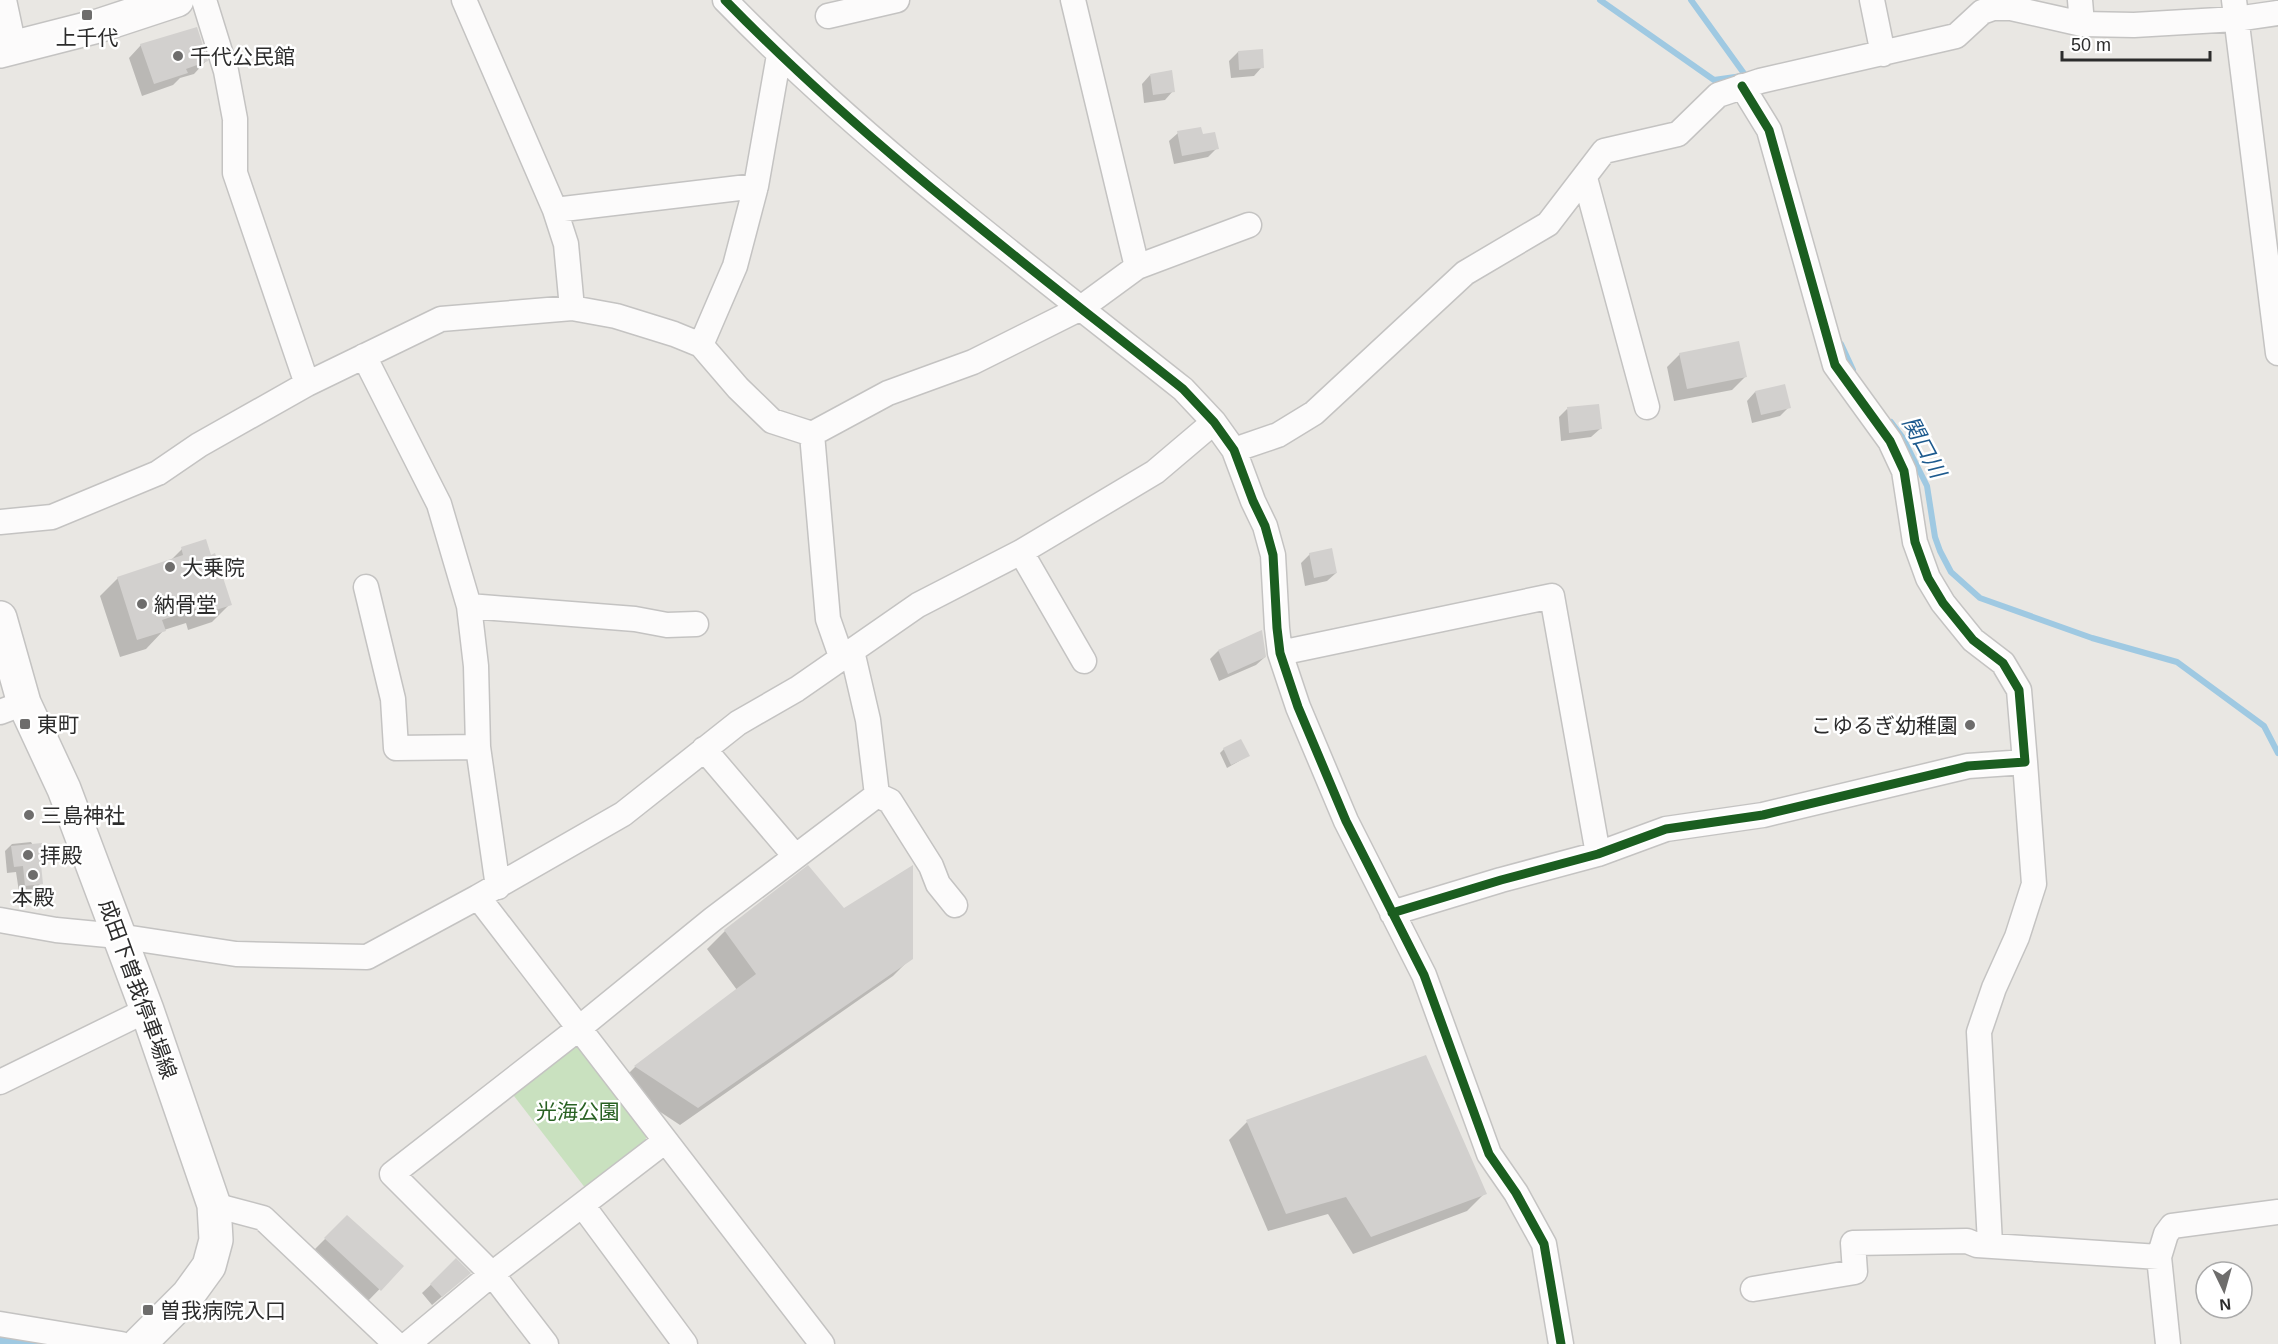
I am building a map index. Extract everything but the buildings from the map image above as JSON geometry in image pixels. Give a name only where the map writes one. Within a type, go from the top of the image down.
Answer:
[{"type":"main road","points":[[7,49],[98,26],[177,0]]},
{"type":"main road","name":"成田下曽我停車場線","points":[[0,618],[12,707],[64,789],[147,1010],[214,1206],[216,1240],[209,1266],[188,1295],[139,1344]]},
{"type":"street","points":[[4,0],[7,49]]},
{"type":"street","points":[[204,0],[226,71],[235,119],[235,173],[307,384]]},
{"type":"street","points":[[464,0],[555,210],[566,244],[572,308]]},
{"type":"street","points":[[725,0],[779,55],[970,220],[1183,389],[1214,422],[1234,450],[1265,526],[1273,555],[1280,653],[1298,707],[1346,821],[1424,975],[1489,1154],[1516,1193],[1544,1244],[1561,1344]]},
{"type":"street","points":[[828,16],[897,0]]},
{"type":"street","points":[[1073,0],[1137,267]]},
{"type":"street","points":[[1872,0],[1883,54]]},
{"type":"street","points":[[2080,0],[2082,24]]},
{"type":"street","points":[[1234,450],[1278,435],[1314,413],[1465,273],[1548,224],[1604,151],[1678,134],[1718,95],[1751,83],[1956,36],[1982,12],[1993,8],[2011,9],[2082,24],[2134,26],[2235,10],[2278,13]]},
{"type":"street","points":[[2235,10],[2277,346]]},
{"type":"street","points":[[701,345],[735,266],[756,186],[779,55]]},
{"type":"street","points":[[1751,83],[1769,130],[1835,365],[1890,441],[1904,471],[1915,542],[1928,578],[1943,603],[1973,640],[2003,663],[2019,690],[2034,884],[2017,937],[1994,988],[1979,1032],[1990,1244]]},
{"type":"street","points":[[1585,178],[1647,407]]},
{"type":"street","points":[[555,210],[756,186]]},
{"type":"street","points":[[0,522],[52,517],[158,473],[199,445],[307,384],[441,319],[572,308],[616,316],[701,345],[738,388],[772,421],[812,434],[888,393],[973,363],[1081,308],[1137,267],[1249,225]]},
{"type":"street","points":[[364,356],[439,504],[469,606],[476,666],[478,747],[488,892],[578,1029],[822,1344]]},
{"type":"street","points":[[0,920],[56,930],[118,936],[236,954],[367,957],[488,892],[623,814],[738,723],[797,689],[918,605],[1021,552],[1155,472],[1214,422]]},
{"type":"street","points":[[812,434],[828,619],[847,655],[868,720],[877,795]]},
{"type":"street","points":[[1021,552],[1084,661]]},
{"type":"street","points":[[366,586],[393,699],[396,748],[478,747]]},
{"type":"street","points":[[1280,653],[1552,596],[1598,854]]},
{"type":"street","points":[[469,606],[634,619],[667,625],[696,624]]},
{"type":"street","points":[[704,749],[795,856]]},
{"type":"street","points":[[1392,913],[1598,854],[1666,829],[1763,815],[1968,766],[2025,762]]},
{"type":"street","points":[[546,1344],[492,1274],[392,1174],[578,1029],[712,919],[877,795]]},
{"type":"street","points":[[877,795],[890,801],[931,866],[938,884],[955,905]]},
{"type":"street","points":[[0,1082],[147,1010]]},
{"type":"street","points":[[408,1344],[492,1274],[664,1142]]},
{"type":"street","points":[[214,1206],[263,1218],[396,1344]]},
{"type":"street","points":[[583,1206],[685,1344]]},
{"type":"street","points":[[2168,1344],[2159,1257],[2166,1234],[2172,1226],[2278,1212]]},
{"type":"street","points":[[1754,1289],[1855,1272],[1853,1243],[1967,1241],[1977,1245],[1990,1244],[2159,1257]]},
{"type":"street","points":[[0,1324],[121,1344]]},
{"type":"green space","name":"光海公園","points":[[576,1041],[647,1133],[645,1142],[586,1189],[507,1087]]},
{"type":"waterway","points":[[1600,0],[1714,80],[1742,76]]},
{"type":"waterway","name":"関口川","points":[[1691,0],[1748,79]]},
{"type":"waterway","name":"関口川","points":[[1841,344],[1853,370]]},
{"type":"waterway","name":"関口川","points":[[1891,422],[1903,438],[1927,486],[1935,537],[1940,551],[1951,572],[1980,598],[2092,638],[2177,662],[2264,726],[2278,753]]},
{"type":"waterway","points":[[0,1340],[20,1344]]},
{"type":"cycle path","points":[[725,0],[778,53],[890,154],[1183,389],[1214,422],[1234,450],[1265,526],[1273,555],[1280,653],[1298,707],[1346,821],[1424,975],[1489,1154],[1516,1193],[1544,1244],[1561,1344]]},
{"type":"cycle path","points":[[1392,913],[1598,854],[1666,829],[1763,815],[1968,766],[2025,762],[2019,690],[2003,663],[1973,640],[1943,603],[1928,578],[1915,542],[1904,471],[1890,441],[1835,365],[1769,130],[1742,86]]},
{"type":"place","name":"上千代","points":[[87,15]]},
{"type":"place","name":"千代公民館","points":[[178,56]]},
{"type":"place","name":"大乗院","points":[[170,567]]},
{"type":"place","name":"納骨堂","points":[[142,604]]},
{"type":"place","name":"東町","points":[[25,724]]},
{"type":"place","name":"こゆるぎ幼稚園","points":[[1970,725]]},
{"type":"place","name":"三島神社","points":[[29,815]]},
{"type":"place","name":"拝殿","points":[[28,855]]},
{"type":"place","name":"本殿","points":[[33,875]]},
{"type":"place","name":"曽我病院入口","points":[[148,1310]]}]
